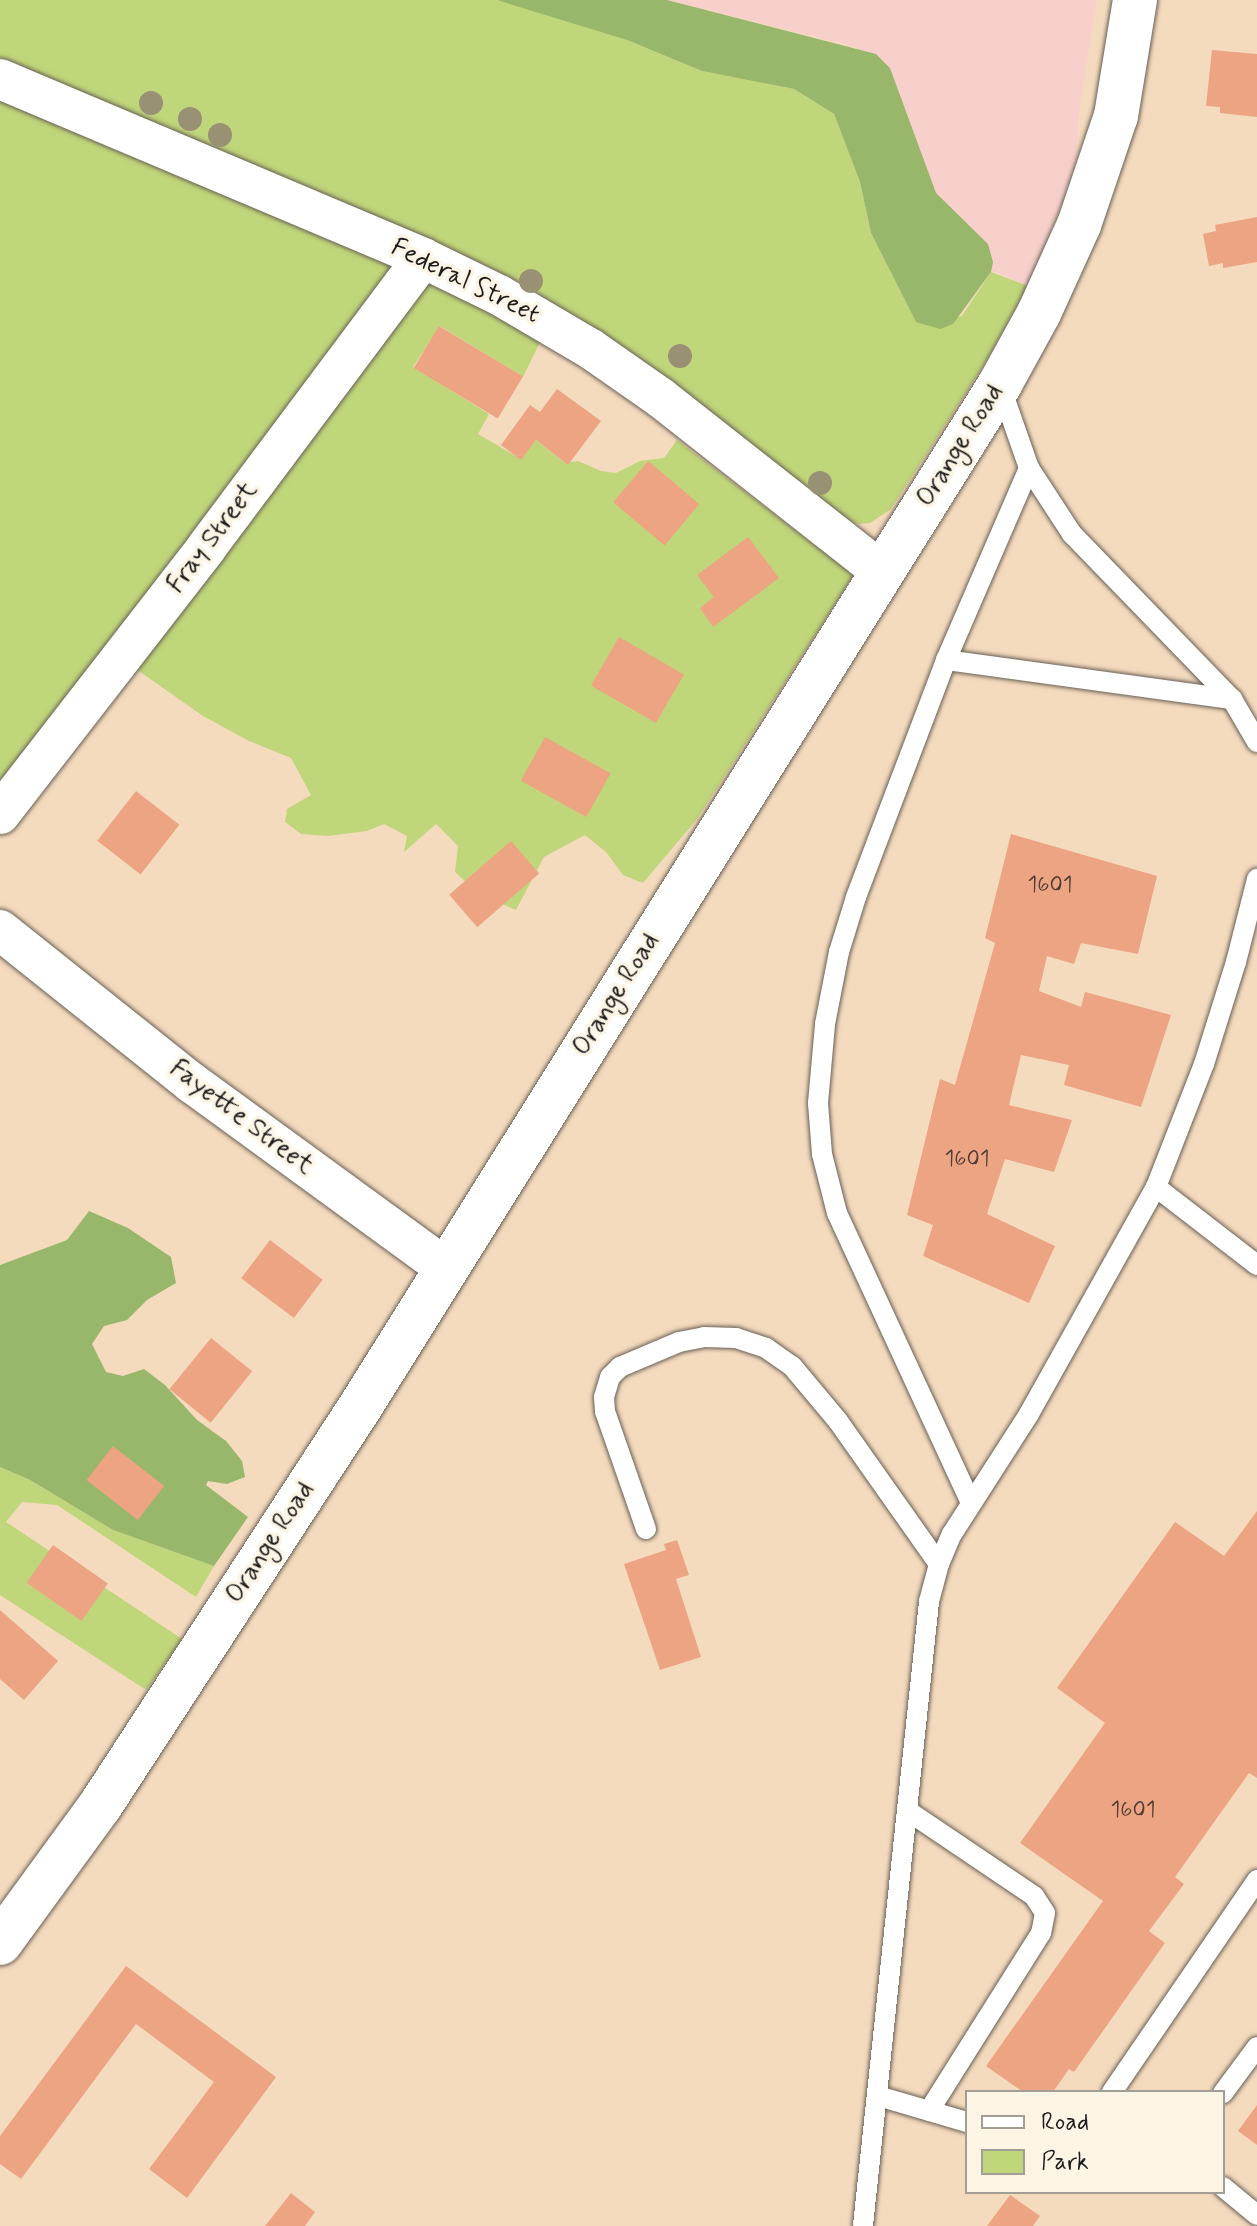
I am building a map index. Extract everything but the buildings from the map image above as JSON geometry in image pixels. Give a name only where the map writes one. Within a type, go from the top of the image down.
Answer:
[{"type":"main road","name":"Orange Road","points":[[0,1943],[100,1806],[447,1269],[1000,384],[1039,313],[1079,225],[1116,116],[1135,0]]},
{"type":"street","name":"Federal Street","points":[[0,79],[423,258],[499,295],[591,349],[661,398],[881,571]]},
{"type":"street","name":"Fray Street","points":[[0,814],[206,548],[423,258]]},
{"type":"street","name":"Fayette Street","points":[[0,930],[192,1083],[447,1269]]},
{"type":"lane","points":[[1000,384],[1029,468],[1072,534],[1232,699],[1257,742]]},
{"type":"lane","points":[[971,1503],[837,1213],[822,1154],[818,1103],[825,1024],[839,952],[946,660],[1029,468]]},
{"type":"lane","points":[[946,660],[1232,699]]},
{"type":"lane","points":[[863,2226],[929,1602],[939,1564],[971,1503],[1029,1414],[1156,1187],[1204,1064],[1236,962],[1257,879]]},
{"type":"lane","points":[[1156,1187],[1257,1265]]},
{"type":"lane","points":[[646,1529],[605,1411],[604,1397],[610,1377],[620,1367],[679,1342],[704,1337],[736,1338],[766,1348],[792,1366],[838,1421],[939,1564]]},
{"type":"lane","points":[[908,1811],[1034,1896],[1045,1913],[1041,1933],[929,2111]]},
{"type":"lane","points":[[1113,2090],[1257,1880]]},
{"type":"lane","points":[[1225,2090],[1257,2047]]},
{"type":"lane","points":[[878,2096],[965,2121]]},
{"type":"lane","points":[[1225,2189],[1257,2215]]},
{"type":"shaded area","points":[[667,0],[1097,0],[1080,105],[1075,173],[1028,286],[898,232],[857,47]]},
{"type":"green space","points":[[0,0],[497,0],[516,4],[627,40],[702,71],[794,89],[834,114],[860,182],[871,233],[916,322],[962,316],[991,272],[1028,286],[988,358],[891,509],[870,523],[859,524],[845,519],[595,329],[523,284],[449,250],[0,67]]},
{"type":"green space","points":[[497,0],[667,0],[876,54],[890,68],[936,193],[988,244],[993,262],[991,272],[953,324],[940,329],[916,322],[871,233],[860,182],[834,114],[794,89],[702,71],[627,40]]},
{"type":"green space","points":[[0,93],[544,334],[523,377],[440,326],[413,367],[489,414],[478,434],[521,459],[536,440],[565,463],[578,461],[601,471],[616,473],[640,461],[664,458],[677,440],[813,544],[856,571],[697,819],[643,883],[623,875],[606,852],[585,835],[544,857],[516,910],[479,894],[455,872],[458,846],[436,824],[404,852],[407,836],[384,824],[367,831],[328,836],[301,834],[285,822],[287,809],[311,795],[291,758],[249,741],[203,716],[106,648],[0,782]]},
{"type":"green space","points":[[89,1211],[128,1228],[171,1257],[176,1283],[147,1300],[127,1320],[104,1326],[92,1344],[106,1372],[123,1376],[144,1369],[165,1385],[197,1420],[226,1441],[242,1461],[245,1477],[227,1484],[208,1481],[206,1485],[248,1517],[214,1566],[113,1530],[30,1480],[0,1467],[0,1265],[67,1240]]},
{"type":"green space","points":[[0,1467],[30,1480],[113,1530],[214,1566],[196,1597],[57,1505],[22,1502],[6,1522],[182,1639],[146,1690],[0,1595]]}]
